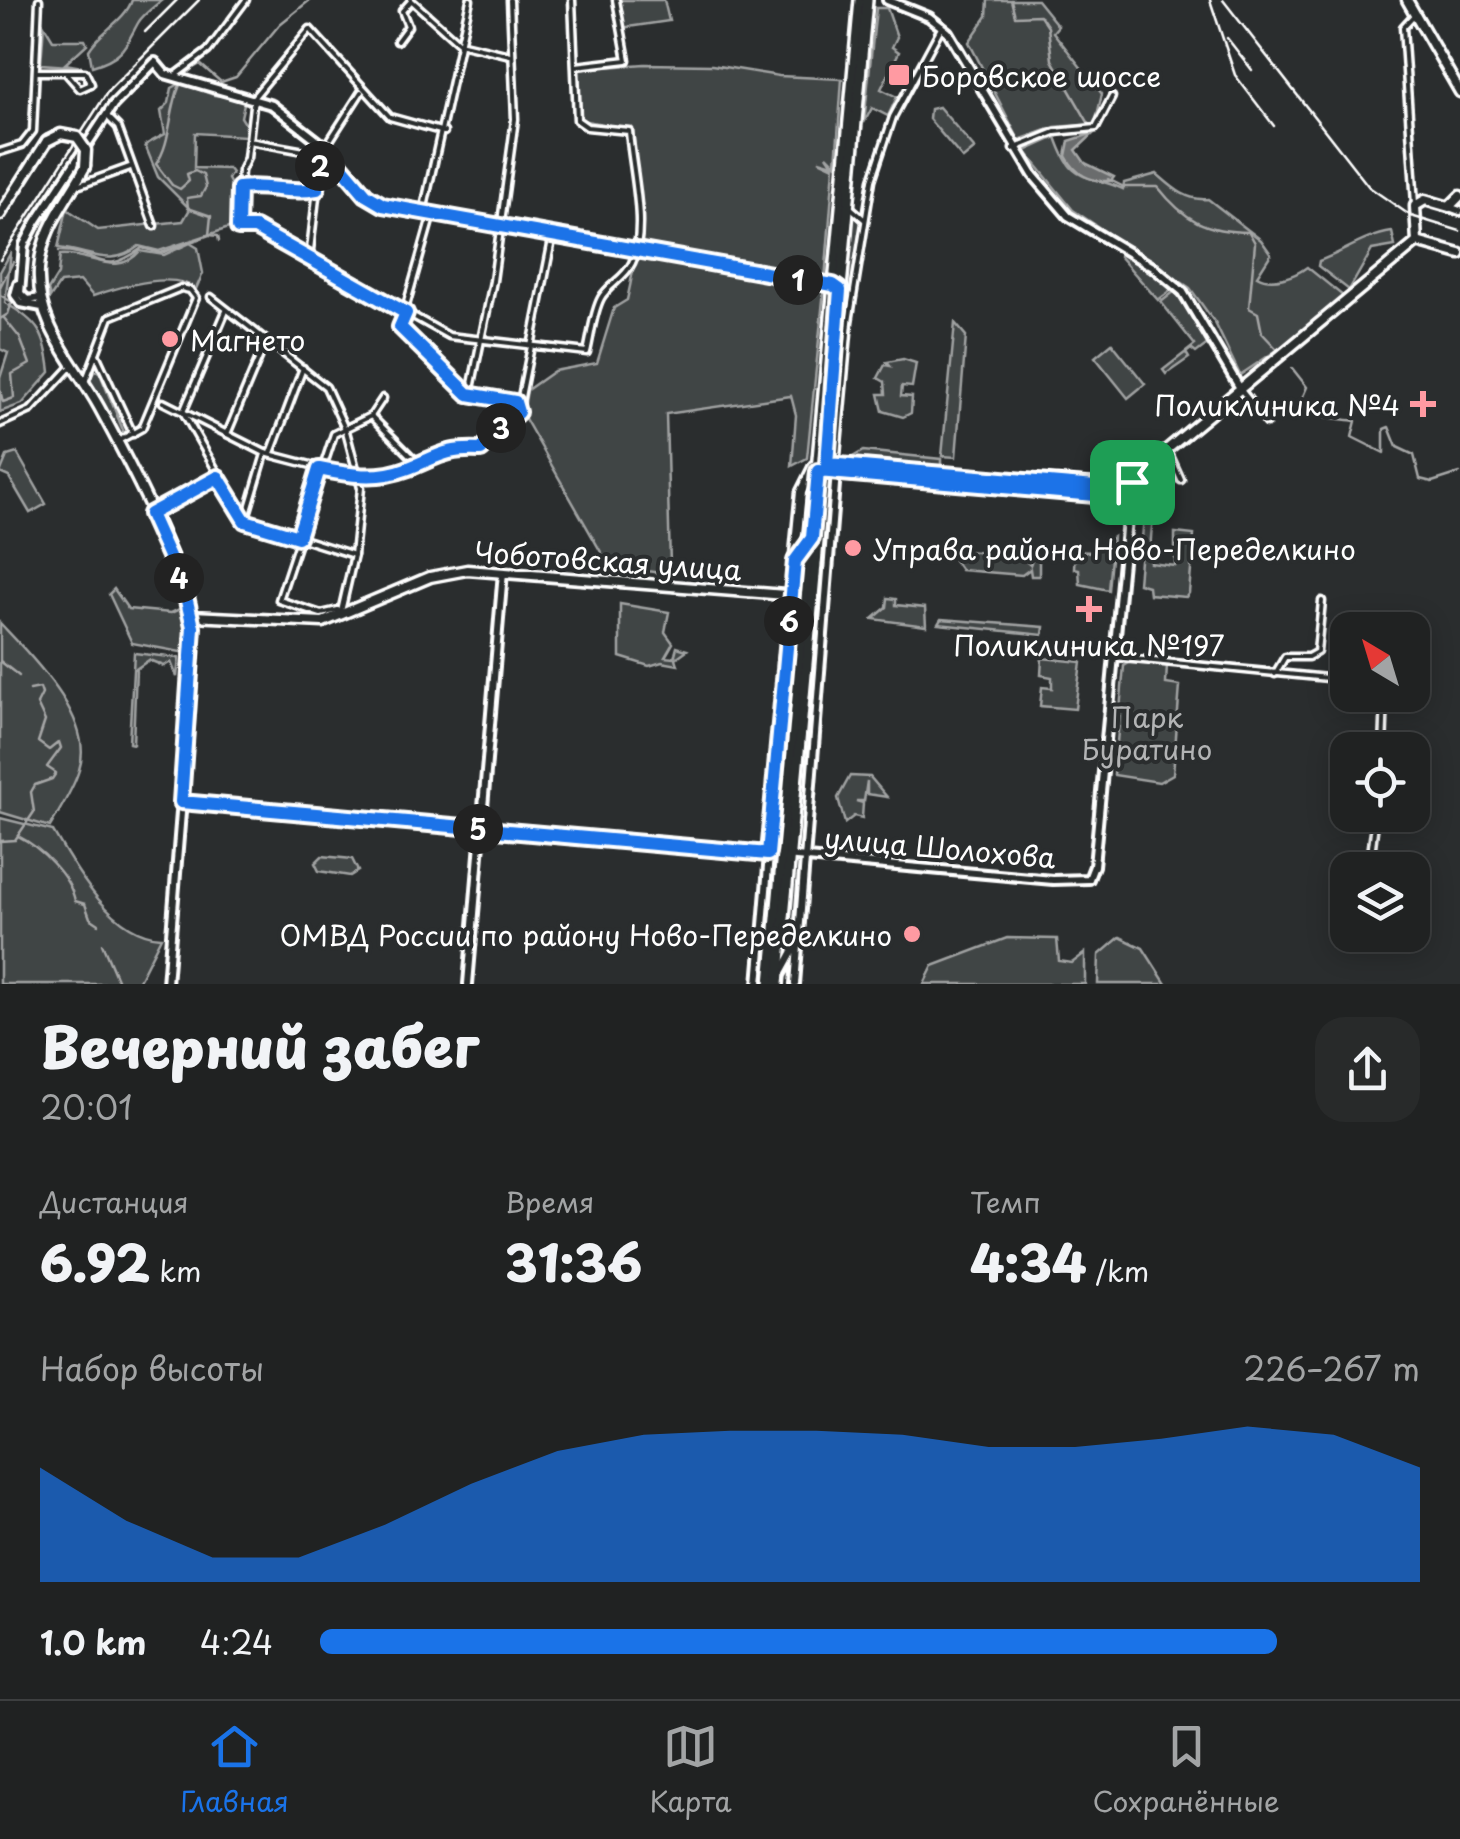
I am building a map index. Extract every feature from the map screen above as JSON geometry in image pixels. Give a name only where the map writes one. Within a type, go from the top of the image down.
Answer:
[{"type":"main road","points":[[770,981],[816,535],[827,468],[837,288],[849,206],[864,0]]},
{"type":"main road","points":[[827,468],[837,288],[864,0]]},
{"type":"main road","points":[[1406,0],[1460,92]]},
{"type":"main road","points":[[0,215],[47,140],[61,134],[77,137],[86,150],[85,166],[46,234],[39,268],[42,302],[64,354],[116,442],[192,616]]},
{"type":"main road","points":[[1417,242],[1415,206],[1425,200],[1449,207],[1460,196]]},
{"type":"main road","points":[[791,596],[802,486],[809,471],[827,468],[1107,488],[1132,482],[1417,242]]},
{"type":"main road","points":[[1417,242],[1460,254]]},
{"type":"main road","points":[[827,468],[1129,498],[1132,482]]},
{"type":"main road","name":"Чоботовская улица","points":[[192,616],[308,623],[430,577],[467,570],[810,597]]},
{"type":"main road","points":[[770,981],[780,879],[791,839],[810,597]]},
{"type":"street","points":[[0,152],[22,145],[32,134],[39,0]]},
{"type":"street","points":[[179,76],[208,50],[246,0]]},
{"type":"street","points":[[397,41],[408,26],[402,11],[411,0],[458,43],[510,56]]},
{"type":"street","points":[[470,0],[458,43],[428,212],[400,327],[470,394],[515,402],[518,412]]},
{"type":"street","points":[[470,394],[502,225],[515,119],[510,0]]},
{"type":"street","points":[[444,132],[390,117],[310,29],[254,96],[250,140],[239,188],[238,228],[255,228],[449,336],[587,352],[601,296],[629,268],[636,251],[641,212],[634,195],[629,131],[581,125],[576,113],[572,0]]},
{"type":"street","points":[[576,66],[627,60],[616,0]]},
{"type":"street","points":[[887,0],[942,26],[970,64],[1013,149],[1064,213],[1153,267],[1188,297],[1241,390],[1266,423]]},
{"type":"street","points":[[1415,14],[1402,28],[1415,206]]},
{"type":"street","points":[[795,984],[827,560],[827,468],[865,220],[888,128],[942,26]]},
{"type":"street","points":[[42,302],[22,297],[20,278],[27,238],[106,115],[129,85],[155,62],[163,72],[254,96],[324,151],[374,202],[837,288]]},
{"type":"street","points":[[37,72],[85,72],[91,84],[78,88],[66,74]]},
{"type":"street","points":[[308,259],[324,151],[360,101],[362,90]]},
{"type":"street","points":[[1013,149],[1055,132],[1098,127],[1112,97]]},
{"type":"street","points":[[106,115],[118,127],[154,226]]},
{"type":"street","points":[[250,140],[324,151]]},
{"type":"street","points":[[80,184],[130,167]]},
{"type":"street","points":[[1412,184],[1439,204]]},
{"type":"street","points":[[239,188],[260,186],[285,194],[317,189]]},
{"type":"street","points":[[849,206],[865,220]]},
{"type":"street","points":[[1449,207],[1460,211]]},
{"type":"street","points":[[163,402],[268,453],[361,478],[405,470],[450,448],[481,450],[518,412],[553,234]]},
{"type":"street","points":[[84,382],[110,318],[181,288],[190,290],[196,298],[142,428],[116,442]]},
{"type":"street","points":[[211,297],[326,387],[346,431],[361,478],[354,555],[339,613],[321,614],[279,600],[319,469],[334,434],[346,431],[371,416],[383,398]]},
{"type":"street","points":[[183,412],[226,310]]},
{"type":"street","points":[[227,434],[266,341]]},
{"type":"street","points":[[96,354],[133,434]]},
{"type":"street","points":[[833,386],[845,366]]},
{"type":"street","points":[[0,424],[31,410],[73,371],[90,368]]},
{"type":"street","points":[[245,521],[303,368]]},
{"type":"street","points":[[183,412],[245,521],[354,555]]},
{"type":"street","points":[[371,416],[418,462]]},
{"type":"street","points":[[1168,451],[1181,480]]},
{"type":"street","points":[[150,514],[218,477]]},
{"type":"street","points":[[1129,498],[1113,658],[1330,679]]},
{"type":"street","points":[[795,561],[816,535],[827,560]]},
{"type":"street","points":[[468,984],[504,571]]},
{"type":"street","points":[[810,597],[824,584]]},
{"type":"street","points":[[770,981],[768,854],[791,596]]},
{"type":"street","points":[[1275,674],[1285,658],[1308,657],[1317,652],[1322,602]]},
{"type":"street","points":[[167,984],[194,653],[192,616]]},
{"type":"street","name":"улица Шолохова","points":[[181,802],[785,856],[807,854],[1062,880],[1090,879],[1113,658]]},
{"type":"street","points":[[791,839],[807,854]]},
{"type":"street","points":[[768,866],[780,879]]},
{"type":"street","points":[[770,981],[799,940]]},
{"type":"green space","points":[[132,0],[162,0],[140,20],[122,50],[92,66],[89,50],[124,14]]},
{"type":"green space","points":[[619,0],[664,0],[669,21],[621,28]]},
{"type":"green space","points":[[988,0],[1037,0],[1058,26],[1053,32],[1102,94],[1095,124],[1055,127],[1019,140],[969,42],[987,16]]},
{"type":"green space","points":[[876,8],[887,8],[897,37],[892,47],[899,52],[881,89],[897,97],[888,116],[872,108],[864,123]]},
{"type":"green space","points":[[44,25],[53,40],[85,40],[87,44],[65,64],[82,67],[41,64]]},
{"type":"green space","points":[[712,65],[779,76],[842,79],[836,164],[827,155],[833,164],[819,160],[834,167],[825,280],[816,279],[816,288],[824,290],[807,458],[792,466],[796,415],[791,396],[666,414],[670,565],[661,573],[609,566],[523,415],[527,390],[554,371],[597,363],[614,308],[627,300],[636,254],[633,129],[580,120],[578,69]]},
{"type":"green space","points":[[181,83],[214,95],[245,99],[241,117],[246,125],[245,136],[195,133],[194,168],[229,169],[232,173],[228,179],[235,193],[235,226],[159,251],[139,246],[109,258],[58,248],[67,209],[98,230],[183,221],[190,209],[158,177],[145,145],[165,134],[161,111],[169,103],[172,88]]},
{"type":"green space","points":[[939,107],[975,149],[963,159],[929,119],[930,109]]},
{"type":"green space","points":[[1056,137],[1068,163],[1081,175],[1123,189],[1124,183],[1157,174],[1186,196],[1208,199],[1261,240],[1271,254],[1257,276],[1269,280],[1283,278],[1307,267],[1343,296],[1307,330],[1240,375],[1215,323],[1190,288],[1073,210],[1025,151]]},
{"type":"green space","points":[[852,214],[863,222],[850,303],[846,303]]},
{"type":"green space","points":[[1392,232],[1395,246],[1372,250],[1349,290],[1318,266],[1319,261]]},
{"type":"green space","points":[[190,243],[198,248],[203,273],[196,289],[186,283],[160,280],[93,296],[80,281],[60,283],[50,298],[48,290],[58,274],[60,255],[112,264],[131,259],[140,251],[164,255]]},
{"type":"green space","points":[[11,252],[5,303],[39,331],[50,372],[22,404],[0,412],[0,378],[8,353],[0,349],[0,272]]},
{"type":"green space","points":[[1121,252],[1173,289],[1158,300],[1119,256]]},
{"type":"green space","points":[[1175,291],[1209,343],[1196,353],[1191,349],[1186,353],[1189,358],[1166,374],[1163,370],[1195,345],[1161,302]]},
{"type":"green space","points":[[955,323],[966,336],[956,457],[942,456]]},
{"type":"green space","points":[[1112,343],[1145,384],[1128,398],[1095,357]]},
{"type":"green space","points":[[903,359],[916,363],[912,387],[902,386],[901,396],[912,397],[911,413],[903,417],[883,411],[879,394],[886,394],[885,382],[878,378],[885,365],[890,366],[887,362]]},
{"type":"green space","points":[[96,365],[94,372],[99,371],[125,435],[118,435],[88,382]]},
{"type":"green space","points":[[863,451],[941,459],[941,466],[851,458]]},
{"type":"green space","points":[[17,453],[46,504],[30,513],[9,477],[0,473],[7,456]]},
{"type":"green space","points":[[1177,467],[1179,470],[1172,473],[1177,482],[1156,507],[1150,563],[1175,566],[1175,533],[1194,535],[1186,597],[1149,594],[1148,586],[1138,583],[1146,494]]},
{"type":"green space","points":[[1113,537],[1108,590],[1080,584],[1079,569],[1074,568],[1075,551],[1092,552]]},
{"type":"green space","points":[[965,551],[1021,556],[1030,565],[1033,557],[1039,558],[1039,576],[1031,576],[1030,569],[1022,575],[961,570],[954,560]]},
{"type":"green space","points":[[114,589],[128,609],[171,613],[184,607],[186,653],[132,643],[109,594]]},
{"type":"green space","points":[[888,598],[896,599],[896,605],[925,608],[926,626],[873,619],[887,607]]},
{"type":"green space","points":[[620,604],[669,612],[665,632],[673,643],[665,657],[674,658],[677,647],[687,650],[676,658],[678,665],[662,662],[649,666],[620,657]]},
{"type":"green space","points":[[941,619],[1044,627],[1043,635],[938,624]]},
{"type":"green space","points":[[0,623],[57,690],[78,730],[82,750],[79,770],[50,827],[0,812]]},
{"type":"green space","points":[[134,653],[179,658],[177,677],[171,662],[164,666],[149,660],[136,669],[133,744],[129,743]]},
{"type":"green space","points":[[1042,658],[1081,662],[1075,709],[1040,706],[1042,687],[1052,688],[1052,677],[1041,675]]},
{"type":"green space","name":"Парк Буратино","points":[[1131,662],[1167,665],[1166,684],[1180,686],[1173,774],[1159,782],[1114,775],[1124,666]]},
{"type":"green space","points":[[850,776],[870,777],[887,797],[867,794],[867,781],[864,801],[856,801],[863,803],[862,818],[854,816],[845,823],[838,798]]},
{"type":"green space","points":[[0,818],[53,831],[84,881],[111,913],[143,933],[161,937],[137,984],[0,984]]},
{"type":"green space","points":[[322,856],[352,859],[358,871],[350,876],[319,871],[315,863]]},
{"type":"green space","points":[[1120,937],[1143,948],[1166,984],[1098,984],[1099,955]]},
{"type":"green space","points":[[1007,938],[1057,939],[1059,961],[1072,963],[1085,953],[1085,984],[924,984],[933,966]]},
{"type":"shaded area","points":[[1094,133],[1076,150],[1085,163],[1114,177],[1111,181],[1084,176],[1066,156],[1069,141]]},
{"type":"waterway","points":[[59,251],[108,263],[142,248],[161,253],[209,235],[211,216],[188,208],[187,198],[201,196],[206,187],[203,175],[195,171],[187,174],[189,181],[180,189],[172,185],[156,164],[167,139],[181,82],[200,64],[221,82],[236,77],[280,24],[310,0]]},
{"type":"waterway","points":[[1011,0],[1015,16],[1040,15],[1048,27],[1052,60],[1092,129]]},
{"type":"waterway","points":[[1108,179],[1124,187],[1158,187],[1197,222],[1220,230],[1249,232],[1255,243],[1249,308],[1258,313],[1262,333],[1276,348]]},
{"type":"waterway","points":[[210,235],[218,236],[219,241]]},
{"type":"waterway","points":[[0,287],[13,262]]},
{"type":"waterway","points":[[0,295],[12,302],[8,314],[0,319]]},
{"type":"waterway","points":[[0,390],[3,402],[14,398],[12,374],[30,364],[20,338],[4,318]]},
{"type":"waterway","points":[[1292,368],[1307,387],[1300,403],[1305,409],[1356,421],[1352,437],[1384,453],[1384,429],[1389,427],[1397,447],[1414,455],[1420,479],[1432,482],[1460,473]]},
{"type":"waterway","points":[[0,661],[19,676]]},
{"type":"waterway","points":[[0,841],[15,840],[34,812],[31,792],[35,785],[52,779],[56,773],[47,767],[61,748],[59,742],[49,750],[38,742],[45,721],[37,704],[42,694],[40,688],[30,690]]},
{"type":"waterway","points":[[18,836],[53,863],[75,901],[85,904],[90,918],[99,924]]},
{"type":"waterway","points":[[102,944],[119,984]]},
{"type":"railway","points":[[145,32],[177,0]]},
{"type":"railway","points":[[0,260],[108,91],[199,0]]},
{"type":"railway","points":[[1210,0],[1235,75],[1274,126]]},
{"type":"railway","points":[[1223,0],[1369,187],[1411,216],[1460,231]]},
{"type":"railway","points":[[1227,38],[1252,70]]},
{"type":"place","name":"Боровское шоссе","points":[[899,75]]},
{"type":"place","name":"Магнето","points":[[170,339]]},
{"type":"place","name":"Поликлиника №4","points":[[1423,404]]},
{"type":"place","name":"Управа района Ново-Переделкино","points":[[853,548]]},
{"type":"place","name":"Поликлиника №197","points":[[1089,609]]},
{"type":"place","name":"ОМВД России по району Ново-Переделкино","points":[[912,934]]},
{"type":"route","points":[[326,148],[366,195],[383,205],[833,285],[840,290],[827,464],[1107,488],[1132,482],[1129,498],[818,471],[812,538],[795,561],[768,854],[181,802],[194,653],[192,616],[150,514],[218,477],[245,521],[298,537],[319,469],[361,478],[405,470],[450,448],[481,450],[518,412],[515,402],[468,394],[400,327],[406,313],[255,228],[238,228],[239,188],[260,186],[285,194],[317,189],[321,154],[326,148]]}]
